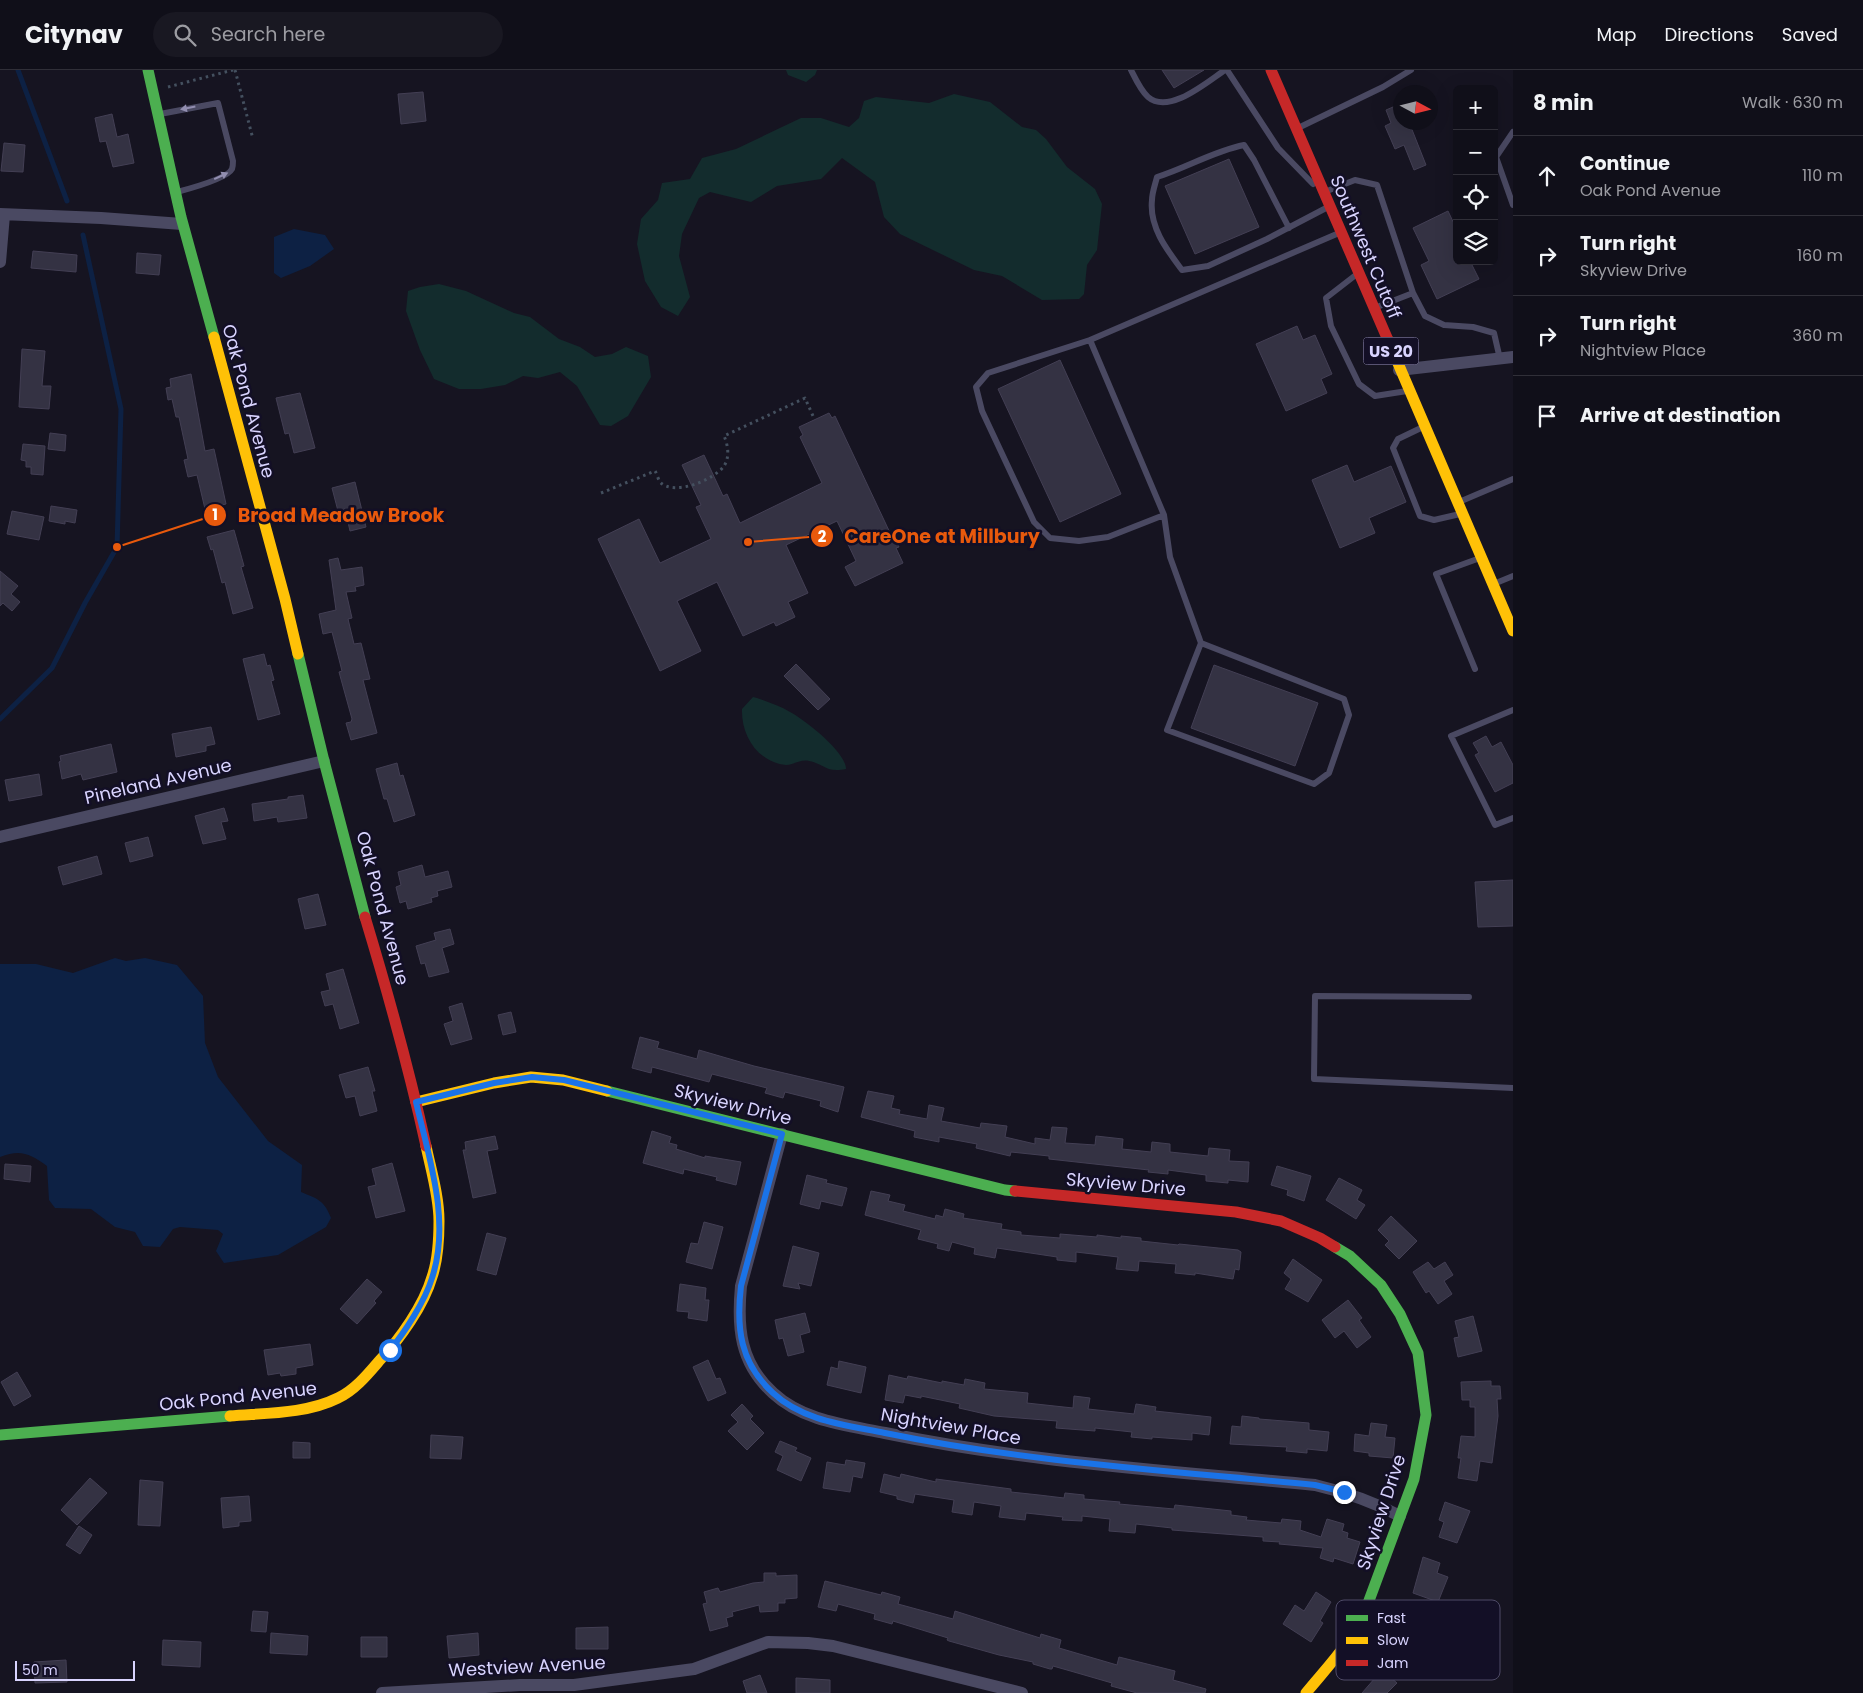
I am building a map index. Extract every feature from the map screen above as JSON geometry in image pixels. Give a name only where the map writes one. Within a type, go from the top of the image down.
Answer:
[{"type":"street","name":"Oak Pond Avenue","points":[[0,1435],[271,1413],[311,1408],[339,1398],[360,1382],[396,1343],[418,1308],[432,1279],[436,1264],[439,1234],[437,1199],[416,1102],[383,975],[360,899],[282,590],[182,224],[148,70]]},
{"type":"street","name":"Southwest Cutoff","points":[[1270,70],[1513,631]]},
{"type":"street","points":[[0,262],[2,215],[102,218],[182,224]]},
{"type":"street","points":[[1400,370],[1507,358]]},
{"type":"street","name":"Pineland Avenue","points":[[0,837],[324,760]]},
{"type":"street","name":"Skyview Drive","points":[[416,1102],[494,1083],[532,1077],[556,1079],[1005,1190],[1236,1212],[1281,1221],[1320,1238],[1350,1256],[1381,1285],[1400,1314],[1418,1353],[1426,1416],[1414,1479],[1370,1600]]},
{"type":"street","name":"Nightview Place","points":[[782,1134],[741,1286],[738,1310],[746,1358],[756,1376],[774,1394],[800,1412],[832,1422],[932,1443],[1023,1456],[1315,1485],[1344,1492],[1379,1504],[1400,1516]]},
{"type":"street","name":"Westview Avenue","points":[[382,1693],[502,1686],[574,1685],[694,1669],[768,1642],[833,1646],[1022,1693]]},
{"type":"street","name":"Skyview Drive","points":[[1306,1693],[1336,1657]]},
{"type":"lane","points":[[1131,70],[1147,96],[1155,101],[1165,102],[1174,101],[1195,91],[1226,70],[1278,148],[1326,198]]},
{"type":"lane","points":[[1297,129],[1383,87],[1411,70]]},
{"type":"lane","points":[[159,114],[218,102],[233,161],[232,169],[227,174],[192,188],[175,192]]},
{"type":"lane","points":[[1513,132],[1496,158],[1513,205]]},
{"type":"lane","points":[[1289,228],[1254,160],[1244,145],[1231,148],[1157,177],[1152,200],[1152,213],[1160,240],[1182,270],[1208,266],[1289,228],[1326,198],[1355,180],[1377,185],[1413,292],[1425,316],[1444,326],[1473,327],[1494,333],[1507,358]]},
{"type":"lane","points":[[1164,515],[1108,537],[1079,541],[1050,538],[1034,522],[982,411],[976,388],[988,373],[1090,340],[1340,233]]},
{"type":"lane","points":[[1358,273],[1326,298],[1331,326],[1359,384],[1375,396],[1408,391]]},
{"type":"lane","points":[[1373,309],[1413,292]]},
{"type":"lane","points":[[1090,340],[1164,515],[1170,557],[1201,643],[1167,730],[1314,784],[1329,774],[1349,715],[1344,699],[1201,643]]},
{"type":"lane","points":[[1424,427],[1398,439],[1393,448],[1420,516],[1434,520],[1513,480]]},
{"type":"lane","points":[[1475,669],[1436,574],[1481,557]]},
{"type":"lane","points":[[1493,584],[1513,576]]},
{"type":"lane","points":[[1513,710],[1451,736],[1495,825],[1513,818]]},
{"type":"lane","points":[[1469,997],[1315,996],[1314,1079],[1513,1088]]},
{"type":"path","points":[[160,89],[234,70],[253,139]]},
{"type":"path","points":[[602,494],[655,471],[661,482],[676,489],[688,487],[718,472],[724,466],[728,455],[727,441],[724,436],[805,398],[813,416]]},
{"type":"green space","points":[[786,70],[817,70],[815,75],[806,82],[788,75]]},
{"type":"green space","points":[[954,94],[990,102],[1022,127],[1036,130],[1046,139],[1067,167],[1095,189],[1102,204],[1097,250],[1087,265],[1084,294],[1079,299],[1042,300],[1002,276],[974,270],[900,234],[884,217],[875,182],[842,158],[821,179],[777,186],[751,202],[710,192],[699,198],[682,234],[679,256],[690,297],[678,316],[661,307],[645,281],[637,244],[641,219],[658,200],[662,183],[690,179],[702,158],[736,149],[801,118],[821,118],[849,127],[859,118],[864,101],[876,97],[929,103]]},
{"type":"green space","points":[[439,284],[466,291],[514,313],[530,317],[559,339],[580,347],[595,357],[612,354],[626,347],[648,356],[651,377],[628,416],[611,426],[600,425],[577,386],[560,372],[538,378],[523,376],[505,385],[481,389],[459,389],[434,379],[420,350],[406,311],[408,291]]},
{"type":"green space","points":[[753,697],[782,708],[805,722],[824,737],[839,754],[846,769],[829,769],[814,762],[806,761],[786,765],[767,759],[759,753],[748,737],[742,719],[742,709]]},
{"type":"water","points":[[294,229],[325,235],[334,249],[310,266],[281,278],[274,273],[274,237]]},
{"type":"water","points":[[115,958],[126,961],[145,958],[177,965],[203,996],[205,1043],[218,1077],[268,1141],[302,1165],[301,1192],[316,1199],[326,1207],[331,1218],[326,1227],[278,1255],[224,1263],[216,1251],[223,1234],[218,1230],[180,1227],[173,1229],[160,1247],[143,1246],[135,1232],[115,1227],[91,1209],[55,1208],[49,1200],[47,1166],[41,1162],[20,1153],[0,1157],[0,964],[36,964],[73,973]]},
{"type":"building","points":[[1162,70],[1204,70],[1174,88]]},
{"type":"building","points":[[423,92],[426,121],[401,124],[398,94]]},
{"type":"building","points":[[1393,107],[1393,130],[1412,130],[1426,165],[1414,170],[1404,145],[1395,149],[1385,126],[1391,123],[1386,110]]},
{"type":"building","points":[[112,114],[117,137],[128,134],[134,163],[113,167],[106,141],[100,142],[95,118]]},
{"type":"building","points":[[4,143],[25,145],[23,172],[1,171]]},
{"type":"building","points":[[1229,159],[1259,227],[1195,254],[1165,186]]},
{"type":"building","points":[[1448,211],[1453,222],[1453,265],[1472,265],[1479,279],[1437,299],[1421,265],[1429,261],[1413,228]]},
{"type":"building","points":[[33,251],[77,255],[76,272],[31,268]]},
{"type":"building","points":[[137,253],[161,255],[159,275],[136,273]]},
{"type":"building","points":[[1297,326],[1303,340],[1315,335],[1332,374],[1321,379],[1327,393],[1286,411],[1256,344]]},
{"type":"building","points":[[22,349],[45,351],[42,386],[51,386],[49,409],[19,407]]},
{"type":"building","points":[[1060,360],[1121,494],[1060,522],[998,389]]},
{"type":"building","points":[[191,374],[205,451],[214,449],[226,504],[205,509],[197,475],[188,477],[184,460],[188,459],[179,417],[176,417],[172,399],[168,400],[166,388],[171,387],[170,379]]},
{"type":"building","points":[[300,393],[315,448],[294,453],[289,433],[285,434],[276,398]]},
{"type":"building","points":[[829,413],[832,418],[835,416],[892,537],[894,536],[899,547],[896,548],[903,563],[855,586],[845,567],[856,561],[837,521],[786,545],[808,593],[788,602],[795,617],[776,626],[774,622],[743,636],[717,582],[677,601],[701,651],[660,671],[598,539],[639,519],[660,563],[711,539],[696,507],[701,505],[682,465],[704,455],[723,496],[727,494],[740,523],[822,483],[800,437],[803,435],[799,427]]},
{"type":"building","points":[[50,433],[66,435],[65,451],[48,449]]},
{"type":"building","points":[[23,444],[45,446],[43,475],[31,474],[31,467],[26,467],[26,461],[21,460]]},
{"type":"building","points":[[1347,465],[1354,482],[1391,466],[1406,502],[1369,518],[1375,533],[1340,548],[1312,480]]},
{"type":"building","points":[[355,482],[366,527],[350,531],[345,509],[338,511],[332,488]]},
{"type":"building","points":[[51,506],[77,510],[75,523],[65,521],[65,524],[49,521]]},
{"type":"building","points":[[12,511],[44,517],[39,540],[7,534]]},
{"type":"building","points":[[234,530],[244,566],[241,567],[253,608],[233,614],[225,582],[222,583],[213,549],[211,550],[207,537]]},
{"type":"building","points":[[338,558],[341,570],[362,567],[364,585],[355,587],[356,591],[346,592],[352,618],[348,619],[354,644],[361,643],[370,679],[363,680],[377,733],[351,740],[346,723],[351,722],[352,719],[339,672],[342,671],[332,632],[323,634],[319,614],[336,610],[329,560]]},
{"type":"building","points":[[0,571],[18,586],[11,594],[20,602],[12,611],[3,603],[0,606]]},
{"type":"building","points":[[264,654],[267,666],[270,665],[274,680],[271,681],[280,714],[258,720],[243,659]]},
{"type":"building","points":[[796,664],[830,699],[818,710],[784,676]]},
{"type":"building","points":[[1214,665],[1318,703],[1295,766],[1191,728]]},
{"type":"building","points":[[211,727],[215,744],[206,746],[206,751],[176,757],[172,734]]},
{"type":"building","points":[[1486,736],[1492,747],[1501,742],[1513,765],[1513,783],[1495,792],[1475,755],[1479,753],[1473,743]]},
{"type":"building","points":[[111,744],[117,772],[83,780],[81,774],[62,779],[59,762],[61,761],[60,756]]},
{"type":"building","points":[[397,763],[400,776],[403,775],[415,815],[394,822],[387,799],[384,799],[376,769]]},
{"type":"building","points":[[39,774],[42,795],[9,801],[5,780]]},
{"type":"building","points":[[303,795],[307,818],[278,822],[277,817],[254,821],[252,804]]},
{"type":"building","points":[[224,808],[228,821],[221,822],[226,839],[203,844],[195,816]]},
{"type":"building","points":[[148,837],[153,856],[130,862],[125,843]]},
{"type":"building","points":[[97,856],[102,874],[63,885],[58,867]]},
{"type":"building","points":[[422,865],[425,877],[448,871],[452,887],[437,891],[438,896],[431,898],[432,902],[408,909],[406,901],[400,903],[396,887],[401,885],[398,872]]},
{"type":"building","points":[[1513,880],[1513,926],[1478,927],[1475,882]]},
{"type":"building","points":[[318,894],[326,925],[305,929],[298,899]]},
{"type":"building","points":[[450,929],[454,944],[442,948],[449,972],[429,977],[425,963],[421,964],[416,946],[436,940],[434,933]]},
{"type":"building","points":[[343,969],[359,1023],[340,1029],[333,1004],[325,1006],[321,992],[330,990],[326,974]]},
{"type":"building","points":[[462,1003],[472,1039],[451,1045],[444,1024],[453,1021],[449,1007]]},
{"type":"building","points":[[511,1012],[516,1032],[503,1035],[498,1015]]},
{"type":"building","points":[[640,1037],[659,1042],[657,1048],[697,1059],[699,1050],[754,1066],[844,1087],[838,1112],[820,1106],[821,1101],[785,1092],[783,1098],[765,1093],[767,1088],[712,1074],[709,1082],[652,1067],[651,1073],[632,1068]]},
{"type":"building","points":[[368,1067],[375,1091],[372,1091],[377,1111],[360,1116],[355,1096],[346,1098],[339,1075]]},
{"type":"building","points":[[868,1091],[894,1096],[891,1108],[900,1110],[899,1114],[927,1119],[929,1105],[944,1108],[941,1121],[980,1128],[981,1123],[1007,1126],[1005,1137],[1035,1144],[1035,1138],[1050,1140],[1052,1127],[1067,1128],[1065,1143],[1095,1145],[1096,1136],[1123,1139],[1122,1149],[1151,1152],[1152,1142],[1170,1144],[1170,1152],[1208,1156],[1209,1148],[1230,1150],[1229,1161],[1249,1162],[1248,1182],[1228,1180],[1228,1183],[1206,1181],[1206,1175],[1168,1170],[1168,1174],[1148,1172],[1149,1170],[1049,1159],[1049,1156],[1011,1152],[1010,1156],[976,1148],[977,1144],[939,1137],[939,1142],[914,1137],[915,1131],[861,1117]]},
{"type":"building","points":[[652,1131],[671,1137],[669,1143],[677,1145],[676,1149],[705,1158],[705,1156],[741,1162],[736,1185],[716,1180],[717,1177],[684,1169],[683,1174],[643,1163]]},
{"type":"building","points":[[495,1136],[498,1149],[487,1151],[496,1193],[473,1198],[463,1150],[466,1150],[465,1142]]},
{"type":"building","points":[[392,1163],[405,1211],[376,1218],[368,1187],[376,1185],[372,1169]]},
{"type":"building","points":[[5,1164],[31,1166],[30,1182],[4,1179]]},
{"type":"building","points":[[1277,1166],[1311,1176],[1304,1201],[1287,1195],[1288,1190],[1271,1185]]},
{"type":"building","points":[[807,1175],[827,1180],[826,1183],[847,1188],[842,1206],[821,1201],[819,1209],[800,1204]]},
{"type":"building","points":[[1339,1178],[1362,1190],[1357,1200],[1365,1205],[1356,1219],[1326,1200]]},
{"type":"building","points":[[871,1191],[890,1195],[888,1201],[905,1205],[903,1211],[935,1219],[936,1215],[943,1217],[945,1209],[964,1214],[963,1218],[1002,1224],[1001,1229],[1021,1232],[1021,1235],[1060,1238],[1060,1234],[1121,1238],[1121,1236],[1141,1238],[1141,1241],[1238,1250],[1241,1252],[1239,1270],[1235,1269],[1233,1279],[1195,1273],[1195,1275],[1175,1273],[1176,1264],[1139,1261],[1138,1271],[1116,1269],[1118,1257],[1076,1252],[1076,1262],[1057,1260],[1057,1257],[997,1248],[995,1258],[974,1254],[975,1248],[952,1242],[949,1251],[937,1248],[938,1244],[918,1239],[921,1230],[865,1215]]},
{"type":"building","points":[[1391,1216],[1417,1241],[1399,1259],[1385,1245],[1389,1241],[1378,1230]]},
{"type":"building","points":[[704,1222],[723,1227],[712,1269],[686,1262],[691,1243],[698,1244]]},
{"type":"building","points":[[487,1233],[506,1238],[496,1275],[477,1270]]},
{"type":"building","points":[[793,1246],[819,1253],[811,1286],[798,1283],[800,1289],[783,1286]]},
{"type":"building","points":[[1293,1259],[1322,1280],[1308,1302],[1285,1289],[1291,1279],[1284,1273]]},
{"type":"building","points":[[1428,1262],[1434,1269],[1445,1262],[1453,1275],[1444,1281],[1452,1294],[1438,1304],[1429,1291],[1426,1293],[1413,1272]]},
{"type":"building","points":[[367,1279],[382,1292],[374,1301],[376,1303],[357,1324],[340,1309]]},
{"type":"building","points":[[680,1284],[706,1288],[705,1300],[709,1300],[707,1321],[688,1318],[689,1312],[677,1311]]},
{"type":"building","points":[[1348,1300],[1362,1318],[1359,1320],[1371,1337],[1357,1348],[1344,1331],[1335,1338],[1322,1320]]},
{"type":"building","points":[[805,1313],[810,1332],[800,1335],[804,1352],[788,1356],[783,1338],[779,1339],[775,1320]]},
{"type":"building","points":[[1473,1316],[1482,1351],[1458,1357],[1454,1338],[1459,1337],[1455,1321]]},
{"type":"building","points":[[310,1344],[313,1365],[296,1368],[296,1374],[281,1376],[280,1373],[268,1375],[264,1350]]},
{"type":"building","points":[[708,1360],[716,1379],[720,1378],[726,1393],[708,1401],[693,1367]]},
{"type":"building","points":[[839,1361],[866,1367],[861,1393],[827,1385],[831,1367],[838,1369]]},
{"type":"building","points":[[17,1372],[31,1396],[14,1406],[1,1382]]},
{"type":"building","points":[[889,1375],[907,1379],[908,1376],[942,1383],[942,1381],[964,1385],[965,1379],[985,1383],[984,1389],[1028,1393],[1027,1403],[1073,1408],[1074,1396],[1090,1398],[1088,1409],[1134,1414],[1136,1404],[1156,1407],[1155,1411],[1211,1417],[1209,1435],[1192,1433],[1192,1440],[1131,1437],[1132,1432],[1095,1428],[1095,1431],[1056,1428],[1057,1421],[994,1416],[959,1408],[960,1404],[921,1396],[921,1398],[905,1395],[903,1403],[885,1400]]},
{"type":"building","points":[[1491,1381],[1491,1386],[1500,1386],[1501,1399],[1497,1399],[1498,1416],[1492,1463],[1480,1461],[1477,1481],[1458,1478],[1461,1458],[1458,1458],[1461,1436],[1475,1437],[1475,1407],[1470,1407],[1470,1400],[1462,1400],[1461,1382]]},
{"type":"building","points":[[742,1404],[753,1416],[750,1419],[764,1433],[747,1450],[728,1431],[738,1422],[731,1415]]},
{"type":"building","points":[[1242,1416],[1309,1423],[1309,1430],[1329,1432],[1327,1451],[1307,1449],[1307,1453],[1286,1451],[1287,1447],[1230,1444],[1232,1426],[1241,1427]]},
{"type":"building","points":[[1371,1423],[1387,1425],[1385,1437],[1395,1438],[1393,1458],[1369,1456],[1369,1453],[1354,1451],[1355,1434],[1369,1436]]},
{"type":"building","points":[[431,1435],[463,1437],[461,1459],[430,1458]]},
{"type":"building","points":[[780,1441],[797,1448],[795,1451],[811,1458],[801,1481],[777,1470],[783,1456],[775,1452]]},
{"type":"building","points":[[293,1442],[310,1443],[310,1458],[293,1458]]},
{"type":"building","points":[[846,1460],[865,1463],[862,1478],[853,1476],[850,1492],[823,1488],[827,1462],[845,1465]]},
{"type":"building","points":[[884,1474],[900,1478],[901,1474],[936,1482],[936,1479],[1011,1489],[1011,1492],[1064,1498],[1065,1493],[1084,1495],[1084,1499],[1120,1502],[1119,1504],[1174,1509],[1175,1505],[1231,1511],[1231,1515],[1247,1517],[1246,1520],[1281,1523],[1282,1519],[1301,1521],[1300,1530],[1321,1537],[1327,1519],[1344,1524],[1342,1531],[1348,1533],[1347,1538],[1360,1542],[1353,1564],[1334,1558],[1333,1562],[1320,1558],[1323,1548],[1279,1544],[1280,1542],[1263,1541],[1263,1537],[1172,1530],[1172,1528],[1136,1524],[1135,1533],[1109,1531],[1110,1519],[1082,1516],[1082,1521],[1062,1520],[1063,1517],[1026,1513],[1025,1520],[999,1517],[1001,1506],[974,1502],[972,1515],[952,1512],[954,1500],[915,1494],[913,1503],[897,1499],[897,1496],[880,1492]]},
{"type":"building","points":[[90,1478],[107,1493],[77,1525],[61,1510]]},
{"type":"building","points":[[140,1480],[163,1482],[160,1526],[138,1525]]},
{"type":"building","points":[[249,1496],[251,1521],[239,1522],[239,1526],[223,1528],[221,1498]]},
{"type":"building","points":[[1445,1502],[1470,1511],[1457,1543],[1439,1537],[1444,1522],[1439,1520]]},
{"type":"building","points":[[79,1526],[92,1535],[80,1554],[66,1545]]},
{"type":"building","points":[[1423,1557],[1440,1563],[1437,1573],[1448,1577],[1439,1600],[1432,1600],[1413,1593]]},
{"type":"building","points":[[764,1573],[776,1573],[776,1576],[797,1575],[797,1598],[785,1599],[785,1603],[778,1603],[778,1611],[760,1612],[759,1605],[732,1612],[733,1616],[726,1618],[728,1626],[710,1631],[703,1604],[707,1603],[704,1592],[718,1588],[720,1592],[764,1582]]},
{"type":"building","points":[[825,1581],[881,1595],[882,1592],[900,1597],[898,1604],[953,1619],[955,1611],[1040,1638],[1041,1634],[1061,1640],[1059,1648],[1117,1665],[1119,1657],[1175,1671],[1173,1680],[1206,1689],[1205,1693],[1137,1693],[1111,1686],[1112,1683],[1053,1666],[1050,1669],[1033,1664],[1033,1662],[949,1641],[947,1640],[948,1638],[893,1621],[892,1624],[874,1619],[875,1614],[838,1604],[836,1611],[818,1607]]},
{"type":"building","points":[[1316,1592],[1331,1602],[1320,1621],[1323,1623],[1311,1642],[1283,1624],[1295,1605],[1304,1611]]},
{"type":"building","points":[[253,1611],[268,1612],[266,1632],[251,1631]]},
{"type":"building","points":[[608,1627],[608,1649],[576,1649],[576,1628]]},
{"type":"building","points":[[271,1633],[308,1636],[307,1655],[270,1653]]},
{"type":"building","points":[[478,1633],[479,1655],[449,1658],[447,1636]]},
{"type":"building","points":[[361,1637],[387,1637],[387,1657],[361,1657]]},
{"type":"building","points":[[163,1640],[201,1642],[200,1667],[162,1665]]},
{"type":"building","points":[[66,1660],[67,1682],[35,1683],[34,1662]]},
{"type":"building","points":[[760,1675],[767,1693],[747,1693],[743,1681]]},
{"type":"building","points":[[796,1678],[830,1680],[830,1693],[796,1693]]},
{"type":"building","points":[[1373,1680],[1394,1680],[1397,1683],[1387,1693],[1362,1693]]},
{"type":"waterway","points":[[18,70],[67,201]]},
{"type":"waterway","points":[[0,719],[52,668],[85,603],[117,547],[121,409],[83,235]]},
{"type":"traffic: fast","points":[[148,70],[181,217],[214,337]]},
{"type":"traffic: fast","points":[[298,654],[365,917]]},
{"type":"traffic: fast","points":[[607,1091],[1015,1191]]},
{"type":"traffic: fast","points":[[1335,1247],[1350,1256],[1381,1285],[1400,1314],[1418,1353],[1426,1415],[1414,1479],[1369,1600]]},
{"type":"traffic: fast","points":[[0,1435],[230,1416]]},
{"type":"traffic: slow","points":[[214,337],[285,599],[298,654]]},
{"type":"traffic: slow","points":[[1388,340],[1513,631]]},
{"type":"traffic: slow","points":[[416,1102],[494,1083],[531,1077],[563,1080],[607,1091]]},
{"type":"traffic: slow","points":[[230,1416],[299,1410],[338,1398],[350,1391],[361,1381],[388,1352],[403,1332],[428,1288],[436,1264],[438,1249],[438,1202],[426,1146]]},
{"type":"traffic: slow","points":[[1306,1693],[1336,1657]]},
{"type":"traffic: jam","points":[[1271,70],[1388,340]]},
{"type":"traffic: jam","points":[[365,917],[398,1031],[426,1146]]},
{"type":"traffic: jam","points":[[1015,1191],[1236,1212],[1281,1221],[1320,1238],[1335,1247]]},
{"type":"place","name":"CareOne at Millbury","points":[[748,542]]},
{"type":"place","name":"Broad Meadow Brook","points":[[117,547]]},
{"type":"route","points":[[390,1350],[418,1308],[432,1279],[436,1264],[439,1234],[437,1199],[416,1102],[494,1083],[532,1077],[564,1080],[782,1134],[741,1286],[738,1310],[746,1358],[756,1376],[774,1394],[800,1412],[832,1422],[932,1443],[1023,1456],[1315,1485],[1344,1492]]}]
